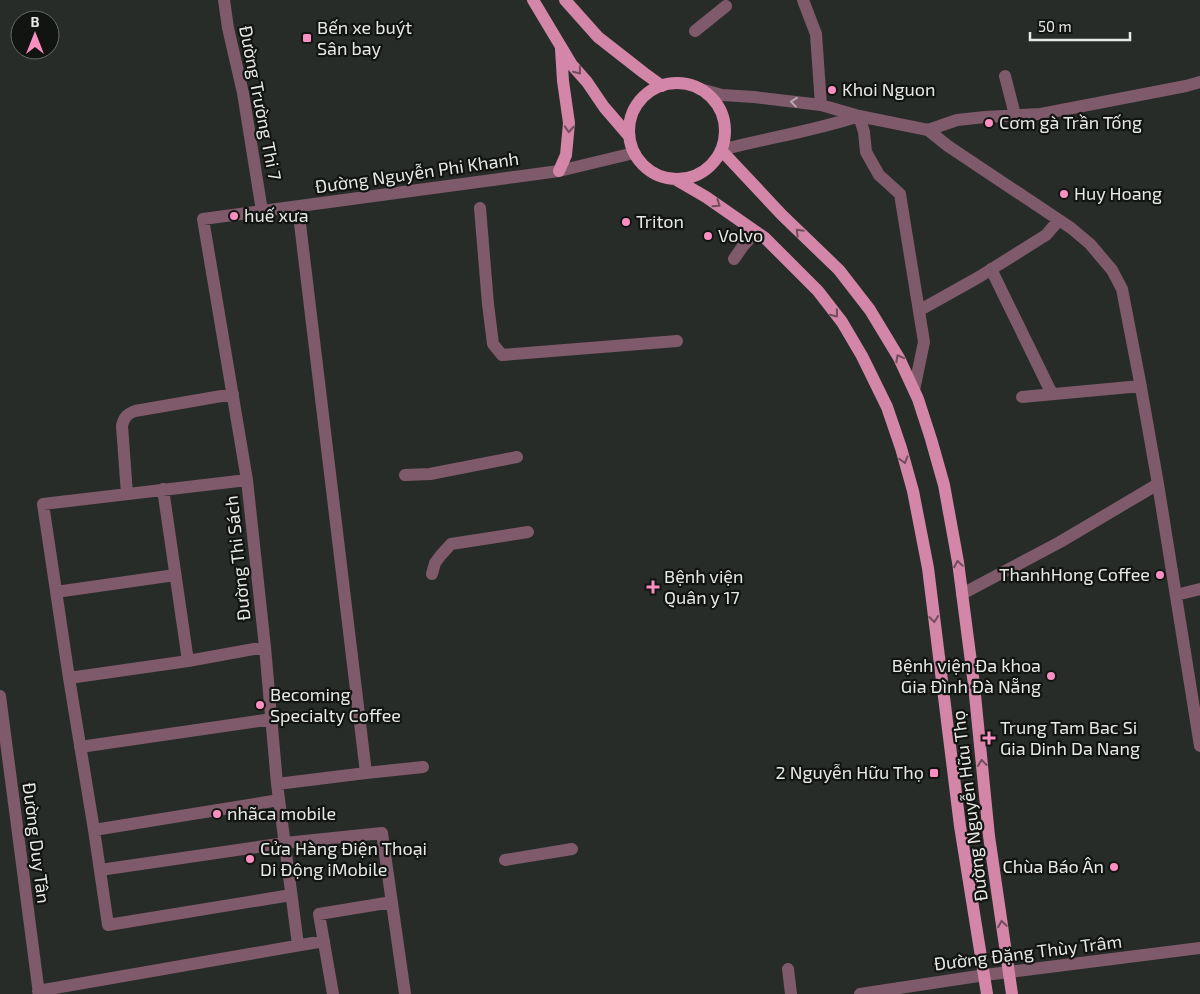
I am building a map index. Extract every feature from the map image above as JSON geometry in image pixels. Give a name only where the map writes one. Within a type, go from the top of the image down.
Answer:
[{"type":"main road","points":[[533,0],[572,65],[587,82],[604,108],[629,136]]},
{"type":"main road","points":[[564,0],[598,37],[662,86]]},
{"type":"main road","points":[[559,171],[566,155],[570,123],[563,81],[561,46]]},
{"type":"main road","points":[[681,84],[700,89],[710,97],[724,120],[725,134],[721,150],[713,163],[702,172],[689,177],[675,179],[662,177],[651,172],[641,164],[634,153],[629,136],[629,125],[637,105],[652,90],[662,86],[681,84]]},
{"type":"main road","name":"Đường Nguyễn Hữu Thọ","points":[[721,150],[788,221],[839,270],[870,310],[899,358],[914,390],[931,439],[944,485],[958,562],[974,685],[989,836],[1012,994]]},
{"type":"main road","name":"Đường Nguyễn Hữu Thọ","points":[[675,179],[706,197],[765,238],[818,291],[842,322],[862,356],[887,407],[913,491],[928,568],[960,826],[987,994]]},
{"type":"street","name":"Đường Trường Thi 7","points":[[224,0],[228,28],[243,93],[262,211]]},
{"type":"street","points":[[802,0],[816,34],[821,106]]},
{"type":"street","points":[[695,32],[726,6]]},
{"type":"street","points":[[1005,76],[1015,115]]},
{"type":"street","points":[[928,130],[957,120],[985,116],[1042,114],[1200,82]]},
{"type":"street","points":[[700,89],[722,95],[754,97],[821,106],[928,130],[948,146],[1071,228],[1090,244],[1112,270],[1122,289],[1141,386],[1200,746]]},
{"type":"street","points":[[721,150],[835,124],[859,116]]},
{"type":"street","points":[[859,116],[864,132],[866,152],[879,175],[900,194],[924,342],[914,390]]},
{"type":"street","name":"Đường Nguyễn Phi Khanh","points":[[203,219],[559,171],[634,153]]},
{"type":"street","points":[[298,207],[366,773]]},
{"type":"street","points":[[480,208],[493,344],[502,355],[676,341]]},
{"type":"street","name":"Đường Thi Sách","points":[[203,219],[247,480],[265,646],[277,784],[298,945]]},
{"type":"street","points":[[920,310],[1046,235],[1059,220]]},
{"type":"street","points":[[734,259],[756,232]]},
{"type":"street","points":[[991,269],[1052,394]]},
{"type":"street","points":[[1022,397],[1141,386]]},
{"type":"street","points":[[126,494],[122,426],[126,416],[135,411],[233,394]]},
{"type":"street","points":[[405,475],[430,474],[517,457]]},
{"type":"street","points":[[247,480],[43,504],[108,925],[292,895]]},
{"type":"street","points":[[962,594],[1060,542],[1158,484]]},
{"type":"street","points":[[163,489],[188,660]]},
{"type":"street","points":[[432,574],[435,563],[451,544],[528,532]]},
{"type":"street","points":[[56,592],[175,575]]},
{"type":"street","points":[[1176,595],[1200,589]]},
{"type":"street","points":[[69,678],[265,646]]},
{"type":"street","name":"Đường Duy Tân","points":[[0,696],[38,992]]},
{"type":"street","points":[[80,747],[272,719]]},
{"type":"street","points":[[277,784],[423,768]]},
{"type":"street","points":[[94,830],[279,800]]},
{"type":"street","points":[[100,870],[285,843],[382,833],[405,994]]},
{"type":"street","points":[[505,860],[572,848]]},
{"type":"street","points":[[333,994],[319,914],[392,902]]},
{"type":"street","points":[[38,992],[324,941]]},
{"type":"street","name":"Đường Đặng Thùy Trâm","points":[[860,994],[892,992],[985,975],[1200,948]]},
{"type":"street","points":[[788,969],[791,994]]},
{"type":"place","name":"Bến xe buýt Sân bay","points":[[307,38]]},
{"type":"place","name":"Khoi Nguon","points":[[832,90]]},
{"type":"place","name":"Cơm gà Trần Tống","points":[[989,123]]},
{"type":"place","name":"Huy Hoang","points":[[1064,194]]},
{"type":"place","name":"huế xưa","points":[[234,216]]},
{"type":"place","name":"Triton","points":[[626,222]]},
{"type":"place","name":"Volvo","points":[[708,236]]},
{"type":"place","name":"ThanhHong Coffee","points":[[1160,575]]},
{"type":"place","name":"Bệnh viện Quân y 17","points":[[653,587]]},
{"type":"place","name":"Bệnh viện Đa khoa Gia Đình Đà Nẵng","points":[[1051,676]]},
{"type":"place","name":"Becoming Specialty Coffee","points":[[260,705]]},
{"type":"place","name":"Trung Tam Bac Si Gia Dinh Da Nang","points":[[989,738]]},
{"type":"place","name":"2 Nguyễn Hữu Thọ","points":[[934,773]]},
{"type":"place","name":"nhãca mobile","points":[[217,814]]},
{"type":"place","name":"Cửa Hàng Điện Thoại Di Động iMobile","points":[[250,859]]},
{"type":"place","name":"Chùa Báo Ân","points":[[1114,867]]}]
